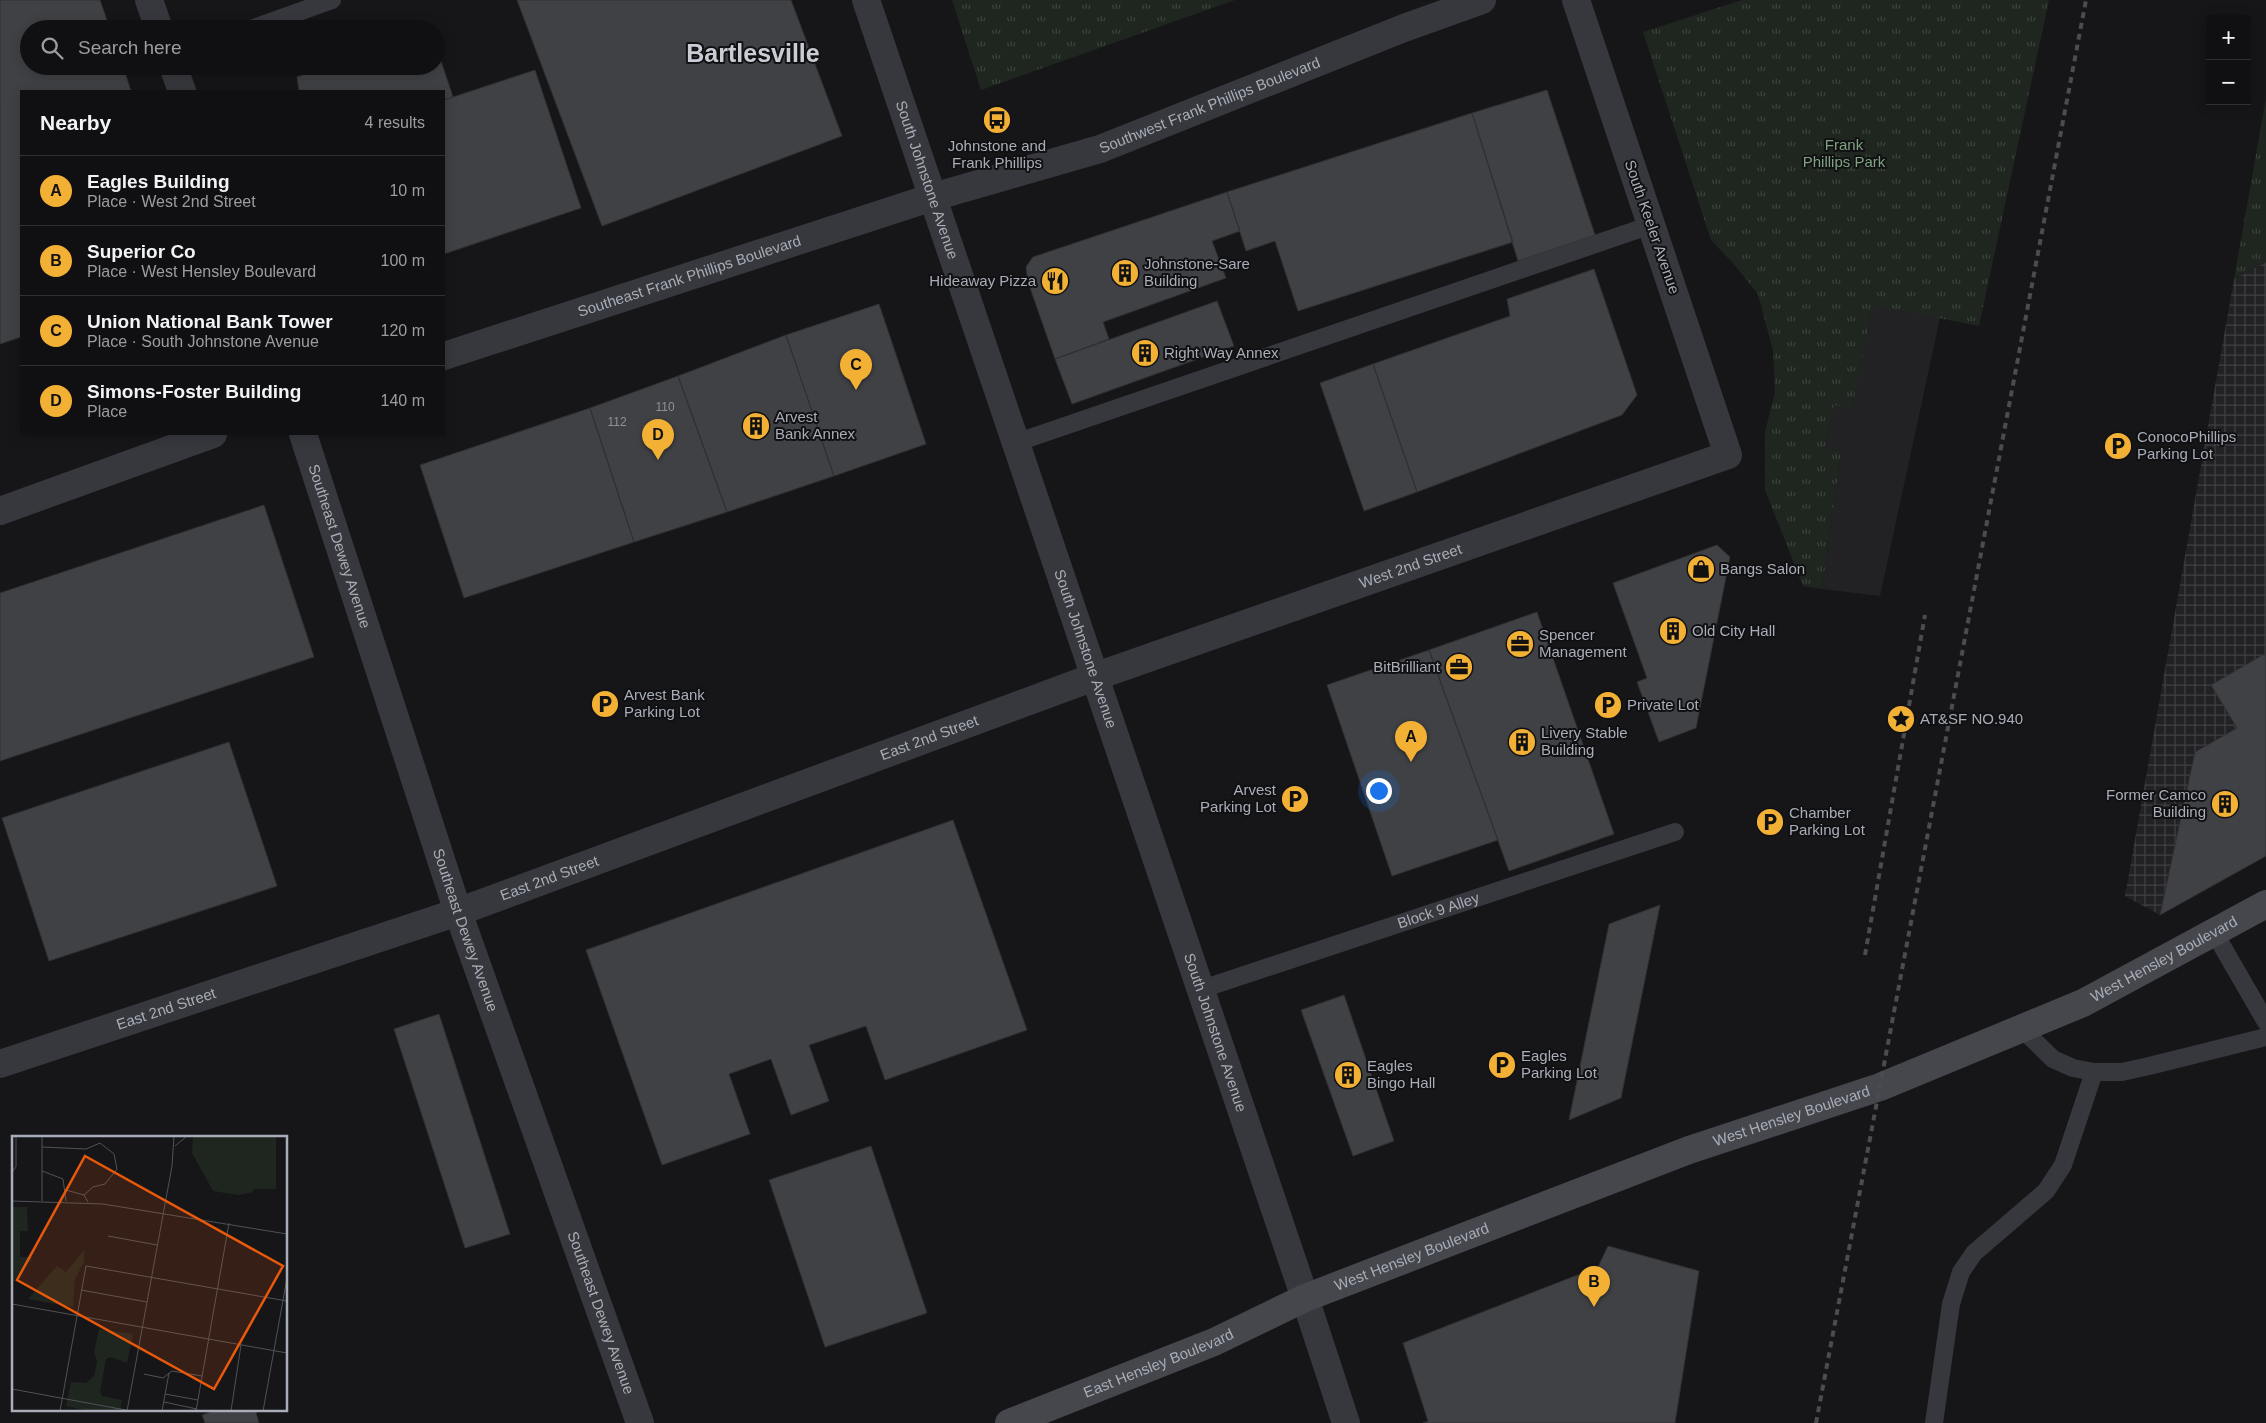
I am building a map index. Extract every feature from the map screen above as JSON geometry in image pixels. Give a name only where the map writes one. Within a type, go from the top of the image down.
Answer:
[{"type":"main road","name":"West Hensley Boulevard","points":[[1305,1298],[1689,1150],[1880,1086],[2083,1002],[2266,904]]},
{"type":"main road","name":"East Hensley Boulevard","points":[[1009,1423],[1214,1342],[1305,1298]]},
{"type":"street","points":[[149,0],[157,20]]},
{"type":"street","name":"South Johnstone Avenue","points":[[866,0],[1094,677],[1202,989],[1346,1423]]},
{"type":"street","name":"Southwest Frank Phillips Boulevard","points":[[933,196],[1100,148],[1404,28],[1482,0]]},
{"type":"street","name":"South Keeler Avenue","points":[[1576,0],[1728,455]]},
{"type":"street","points":[[176,75],[182,90]]},
{"type":"street","name":"Southeast Frank Phillips Boulevard","points":[[445,356],[933,196]]},
{"type":"street","points":[[0,511],[210,435]]},
{"type":"street","name":"Southeast Dewey Avenue","points":[[303,435],[458,912],[640,1423]]},
{"type":"street","name":"West 2nd Street","points":[[1094,677],[1728,455]]},
{"type":"street","name":"East 2nd Street","points":[[0,1064],[458,912],[1094,677]]},
{"type":"lane","points":[[276,20],[332,0]]},
{"type":"lane","points":[[1015,443],[1651,225]]},
{"type":"lane","name":"Block 9 Alley","points":[[1202,989],[1675,832]]},
{"type":"lane","points":[[2214,932],[2266,1022]]},
{"type":"lane","points":[[2021,1028],[2054,1059],[2073,1068],[2094,1072],[2122,1072],[2266,1037]]},
{"type":"lane","points":[[1934,1423],[1951,1304],[1961,1272],[1974,1253],[2046,1191],[2063,1165],[2094,1072]]},
{"type":"shaded area","points":[[2266,262],[2266,856],[2160,915],[2125,896],[2234,279]]},
{"type":"shaded area","points":[[1873,304],[1940,318],[1880,596],[1822,589],[1841,452],[1825,447],[1834,404],[1852,407]]},
{"type":"green space","points":[[952,0],[1235,0],[981,90]]},
{"type":"green space","name":"Frank Phillips Park","points":[[1742,0],[2049,0],[1979,326],[1873,305],[1852,408],[1834,405],[1825,447],[1841,452],[1822,589],[1803,586],[1765,490],[1765,432],[1775,392],[1773,351],[1758,294],[1711,240],[1643,32]]},
{"type":"green space","points":[[2266,98],[2266,262],[2234,279]]},
{"type":"building","points":[[0,0],[100,0],[107,20],[20,20],[20,75],[126,75],[131,90],[20,90],[20,337],[0,344]]},
{"type":"building","points":[[517,0],[791,0],[842,136],[602,226]]},
{"type":"building","points":[[535,70],[581,208],[445,254],[445,100]]},
{"type":"building","points":[[445,73],[453,97],[445,100],[445,90],[299,90],[297,77],[303,75],[445,75]]},
{"type":"building","points":[[1547,90],[1595,235],[1518,261],[1472,113]]},
{"type":"building","points":[[1472,113],[1513,242],[1298,311],[1275,241],[1246,251],[1227,192]]},
{"type":"building","name":"Johnstone-Sare Building","points":[[1227,192],[1240,231],[1212,241],[1226,278],[1103,322],[1109,339],[1055,359],[1028,282],[1026,267],[1033,257]]},
{"type":"building","points":[[1594,269],[1637,395],[1622,415],[1417,492],[1373,364],[1510,316],[1507,299]]},
{"type":"building","name":"Right Way Annex","points":[[1217,301],[1234,346],[1072,404],[1055,359]]},
{"type":"building","points":[[879,304],[926,444],[834,476],[786,335]]},
{"type":"building","name":"Arvest Bank Annex","points":[[786,335],[834,476],[727,512],[678,376]]},
{"type":"building","points":[[1373,364],[1417,492],[1364,511],[1320,383]]},
{"type":"building","points":[[678,376],[727,512],[634,542],[590,408]]},
{"type":"building","points":[[590,408],[634,542],[464,598],[420,465]]},
{"type":"building","points":[[264,505],[314,657],[0,761],[0,593]]},
{"type":"building","name":"Old City Hall","points":[[1717,545],[1730,557],[1696,728],[1659,742],[1637,682],[1647,678],[1613,583]]},
{"type":"building","name":"Livery Stable Building","points":[[1537,612],[1614,834],[1509,871],[1429,650]]},
{"type":"building","points":[[1429,650],[1498,840],[1392,876],[1327,685]]},
{"type":"building","name":"Former Camco Building","points":[[2266,653],[2266,856],[2160,915],[2195,752],[2237,728],[2211,685]]},
{"type":"building","points":[[229,742],[277,886],[49,961],[2,818]]},
{"type":"building","points":[[953,820],[1027,1030],[885,1080],[866,1026],[809,1045],[829,1101],[791,1115],[771,1059],[729,1074],[750,1134],[662,1165],[586,950]]},
{"type":"building","points":[[1660,905],[1621,1098],[1569,1120],[1609,924]]},
{"type":"building","name":"Eagles Bingo Hall","points":[[1344,995],[1394,1141],[1353,1156],[1301,1010]]},
{"type":"building","points":[[439,1014],[510,1234],[465,1248],[394,1029]]},
{"type":"building","points":[[871,1146],[927,1313],[825,1347],[769,1180]]},
{"type":"building","points":[[1608,1246],[1699,1271],[1675,1423],[1423,1423],[1428,1421],[1403,1343],[1598,1267]]},
{"type":"building","points":[[216,1410],[255,1410],[259,1423],[205,1423],[202,1415]]},
{"type":"railway","points":[[1816,1423],[2086,0]]},
{"type":"railway","points":[[1865,955],[1925,615]]},
{"type":"place","name":"Johnstone and Frank Phillips","points":[[997,120]]},
{"type":"place","name":"Johnstone-Sare Building","points":[[1125,273]]},
{"type":"place","name":"Hideaway Pizza","points":[[1055,281]]},
{"type":"place","name":"Right Way Annex","points":[[1145,353]]},
{"type":"place","name":"Union National Bank Tower","points":[[856,390]]},
{"type":"place","name":"Arvest Bank Annex","points":[[756,426]]},
{"type":"place","name":"ConocoPhillips Parking Lot","points":[[2118,446]]},
{"type":"place","name":"Simons-Foster Building","points":[[658,460]]},
{"type":"place","name":"Bangs Salon","points":[[1701,569]]},
{"type":"place","name":"Old City Hall","points":[[1673,631]]},
{"type":"place","name":"Spencer Management","points":[[1520,644]]},
{"type":"place","name":"BitBrilliant","points":[[1459,667]]},
{"type":"place","name":"Arvest Bank Parking Lot","points":[[605,704]]},
{"type":"place","name":"Private Lot","points":[[1608,705]]},
{"type":"place","name":"AT&SF NO.940","points":[[1901,719]]},
{"type":"place","name":"Livery Stable Building","points":[[1522,742]]},
{"type":"place","name":"Eagles Building","points":[[1411,762]]},
{"type":"place","name":"Arvest Parking Lot","points":[[1295,799]]},
{"type":"place","name":"Former Camco Building","points":[[2225,804]]},
{"type":"place","name":"Chamber Parking Lot","points":[[1770,822]]},
{"type":"place","name":"Eagles Parking Lot","points":[[1502,1065]]},
{"type":"place","name":"Eagles Bingo Hall","points":[[1348,1075]]},
{"type":"place","name":"Superior Co","points":[[1594,1307]]},
{"type":"district","name":"Bartlesville","points":[[753,53]]}]
